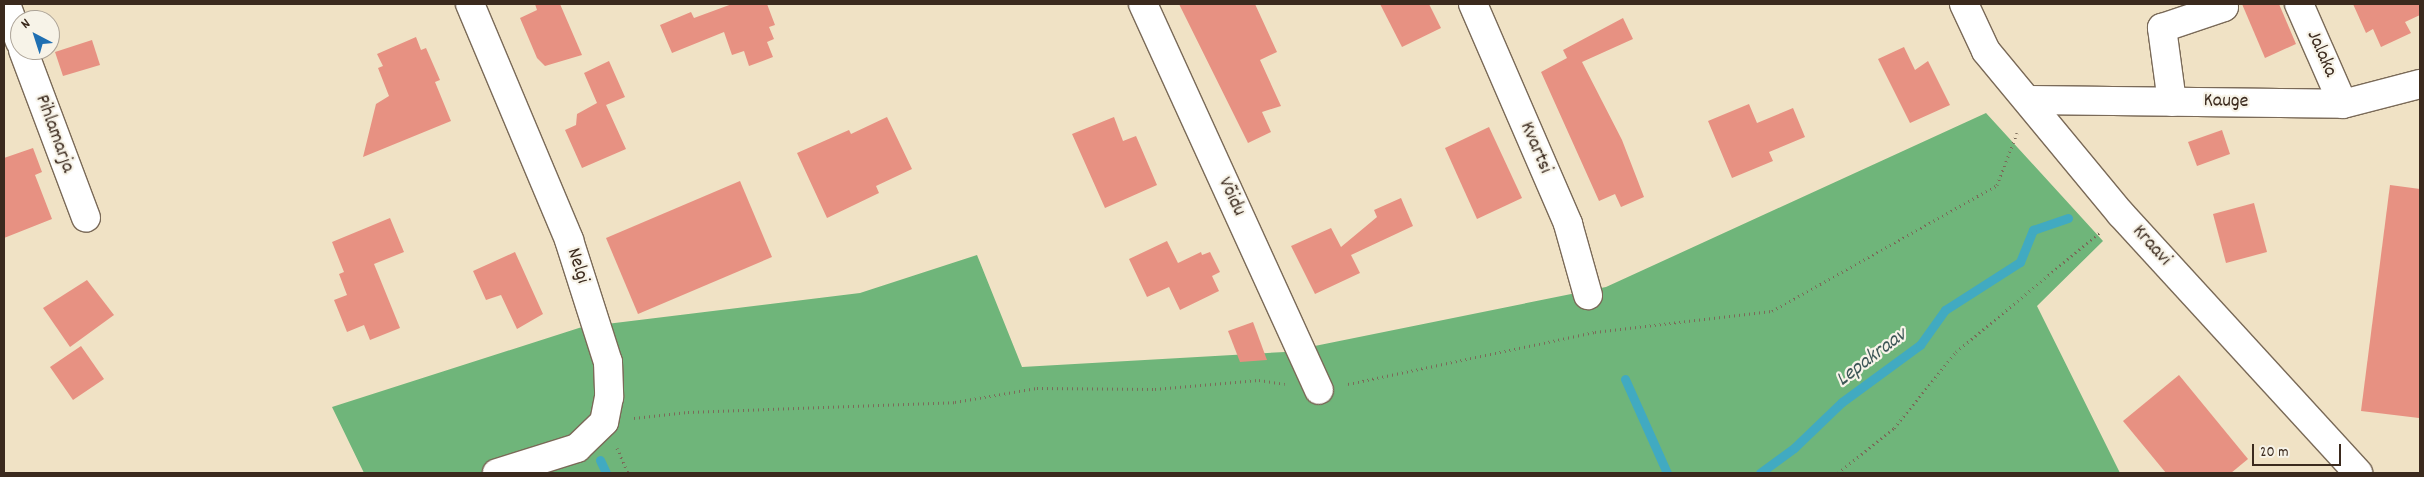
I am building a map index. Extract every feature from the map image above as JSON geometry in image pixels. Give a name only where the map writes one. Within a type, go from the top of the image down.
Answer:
[{"type":"street","name":"Nelgi","points":[[470,4],[568,240],[608,362],[609,396],[604,422]]},
{"type":"street","name":"Võidu","points":[[1143,4],[1319,390]]},
{"type":"street","name":"Kvartsi","points":[[1473,4],[1568,224],[1588,295]]},
{"type":"street","name":"Kraavi","points":[[1964,4],[1986,51],[2030,100],[2121,214],[2358,473]]},
{"type":"street","points":[[2172,102],[2162,28],[2224,7],[2223,4]]},
{"type":"street","name":"Jalaka","points":[[2299,4],[2343,104]]},
{"type":"street","name":"Pihlamarja","points":[[27,60],[86,218]]},
{"type":"street","name":"Kauge","points":[[2030,100],[2343,104],[2420,84]]},
{"type":"street","points":[[497,473],[576,448],[604,422]]},
{"type":"path","points":[[604,422],[688,412],[955,402],[1037,388],[1155,389],[1259,380],[1319,390],[1595,332],[1772,311],[1997,185],[2030,100]]},
{"type":"path","points":[[1838,473],[1894,428],[1956,352],[2121,214]]},
{"type":"green space","points":[[1986,113],[2103,241],[2037,306],[2120,473],[364,473],[332,407],[582,327],[860,293],[977,255],[1022,367],[1285,352],[1606,287]]},
{"type":"building","points":[[535,4],[560,4],[582,55],[545,66],[537,58],[520,18],[537,10]]},
{"type":"building","points":[[732,4],[767,4],[775,25],[769,27],[774,39],[767,42],[773,57],[749,66],[744,51],[732,55],[724,32],[672,53],[660,25],[691,12],[694,18]]},
{"type":"building","points":[[1179,4],[1255,4],[1277,52],[1260,60],[1281,106],[1262,112],[1271,132],[1248,143]]},
{"type":"building","points":[[1380,4],[1429,4],[1441,28],[1402,47]]},
{"type":"building","points":[[2242,4],[2279,4],[2296,44],[2265,58]]},
{"type":"building","points":[[2353,4],[2420,4],[2420,15],[2405,22],[2411,33],[2381,47],[2373,29],[2366,33]]},
{"type":"building","points":[[1623,18],[1633,39],[1582,62],[1622,140],[1644,197],[1621,207],[1615,194],[1599,201],[1541,72],[1567,58],[1563,50]]},
{"type":"building","points":[[416,37],[421,50],[426,48],[440,80],[435,82],[451,121],[363,157],[376,104],[389,96],[378,68],[383,66],[377,54]]},
{"type":"building","points":[[92,40],[100,65],[63,76],[58,60],[60,60],[60,50]]},
{"type":"building","points":[[1904,47],[1915,70],[1928,61],[1950,105],[1910,123],[1878,59]]},
{"type":"building","points":[[609,61],[625,97],[606,105],[626,149],[582,168],[565,130],[576,125],[577,114],[597,103],[584,73]]},
{"type":"building","points":[[1749,104],[1757,123],[1793,108],[1805,137],[1769,152],[1773,161],[1732,178],[1708,121]]},
{"type":"building","points":[[887,117],[912,169],[876,186],[879,193],[827,218],[797,153],[849,130],[851,134]]},
{"type":"building","points":[[1114,117],[1123,141],[1136,136],[1157,185],[1105,208],[1072,134]]},
{"type":"building","points":[[1489,127],[1522,198],[1477,219],[1445,148]]},
{"type":"building","points":[[2222,130],[2230,154],[2197,166],[2188,142]]},
{"type":"building","points":[[33,148],[42,172],[35,175],[52,219],[4,238],[4,158]]},
{"type":"building","points":[[740,181],[772,257],[638,314],[606,238]]},
{"type":"building","points":[[2390,185],[2420,189],[2419,418],[2361,411]]},
{"type":"building","points":[[1401,198],[1413,226],[1351,255],[1360,273],[1315,294],[1291,246],[1331,228],[1341,247],[1377,217],[1374,210]]},
{"type":"building","points":[[2254,203],[2267,252],[2226,263],[2213,214]]},
{"type":"building","points":[[390,218],[404,252],[374,264],[400,328],[370,340],[364,325],[347,332],[334,300],[347,295],[339,274],[344,272],[332,242]]},
{"type":"building","points":[[1167,241],[1178,263],[1201,252],[1202,255],[1210,252],[1220,272],[1212,276],[1219,291],[1180,310],[1169,287],[1147,297],[1129,259]]},
{"type":"building","points":[[515,252],[543,314],[517,329],[501,295],[486,300],[473,271]]},
{"type":"building","points":[[87,280],[114,315],[70,347],[43,308]]},
{"type":"building","points":[[1253,322],[1267,360],[1240,362],[1228,331]]},
{"type":"building","points":[[81,346],[104,379],[73,400],[50,367]]},
{"type":"building","points":[[2179,375],[2248,459],[2231,473],[2166,473],[2123,421]]},
{"type":"waterway","name":"Lepakraav","points":[[1760,473],[1794,448],[1842,402],[1920,345],[1945,310],[2020,262],[2033,230],[2068,218]]},
{"type":"waterway","points":[[1625,379],[1667,473]]},
{"type":"waterway","points":[[600,460],[606,473]]}]
